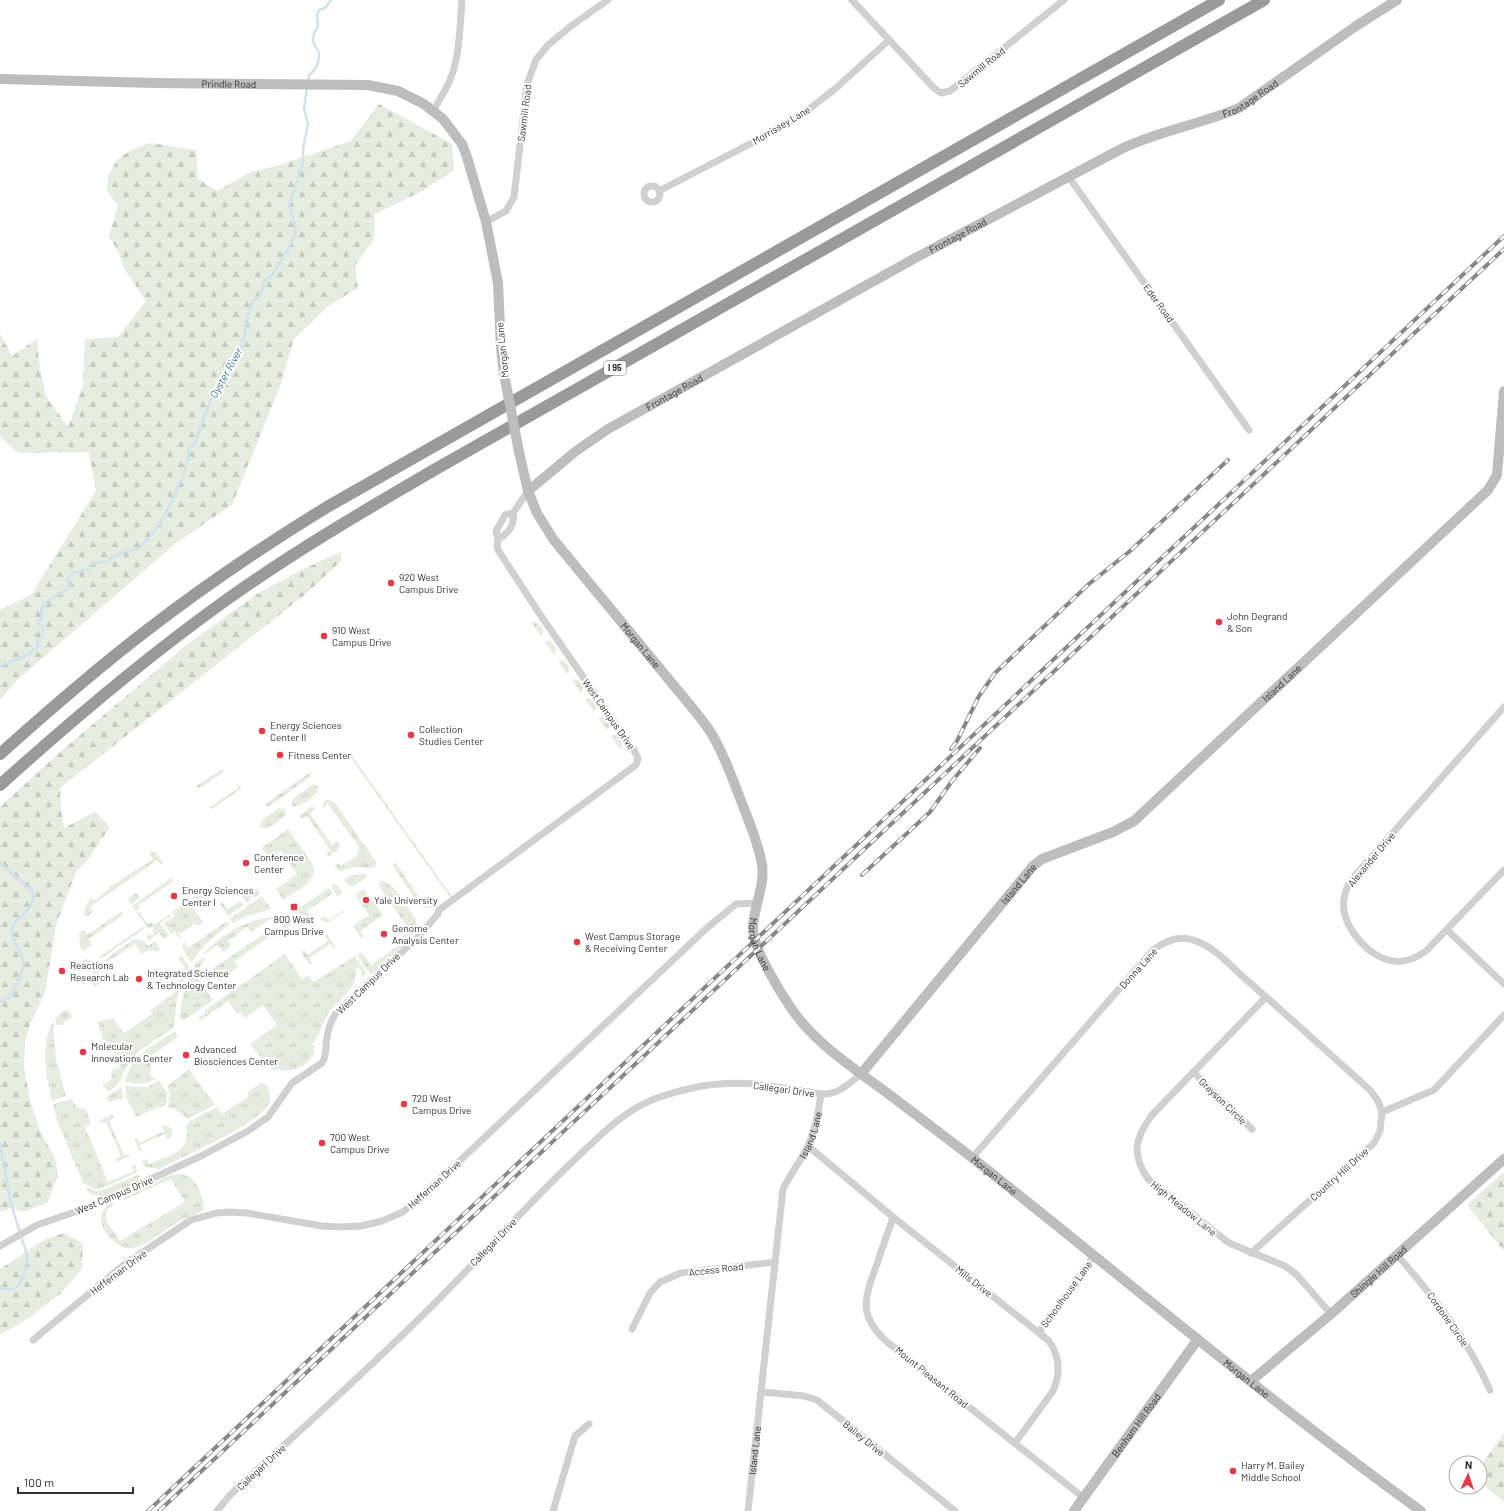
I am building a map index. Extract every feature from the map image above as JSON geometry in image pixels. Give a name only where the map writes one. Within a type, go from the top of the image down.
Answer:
[{"type":"highway","name":"I 95","points":[[0,754],[59,702],[145,632],[234,567],[321,510],[422,451],[1219,0]]},
{"type":"highway","name":"I 95","points":[[0,785],[101,696],[172,640],[245,586],[338,526],[434,470],[1264,0]]},
{"type":"street","points":[[433,111],[442,98],[452,75],[458,47],[462,0]]},
{"type":"street","name":"Sawmill Road","points":[[486,222],[506,211],[514,197],[527,84],[536,60],[548,45],[571,26],[608,0]]},
{"type":"street","name":"Sawmill Road","points":[[852,0],[934,88],[941,92],[950,91],[1064,0]]},
{"type":"street","name":"Frontage Road","points":[[528,491],[576,451],[608,429],[918,256],[1095,161],[1143,139],[1239,108],[1350,30],[1397,0]]},
{"type":"street","name":"Morrissey Lane","points":[[659,191],[803,114],[836,88],[888,40]]},
{"type":"street","name":"Prindle Road","points":[[0,80],[368,85],[389,88],[409,95],[433,111]]},
{"type":"street","name":"Morgan Lane","points":[[433,111],[451,128],[462,144],[468,157],[486,222],[498,283],[501,348],[504,374],[528,491],[537,513],[553,539],[694,710],[713,736],[721,751],[749,821],[760,857],[763,873],[752,930],[754,937],[767,967],[785,1000],[799,1020],[810,1032],[861,1074],[972,1158],[1251,1381],[1378,1480],[1421,1511]]},
{"type":"street","name":"Eder Road","points":[[1068,176],[1250,430]]},
{"type":"street","name":"Island Lane","points":[[748,1511],[783,1189],[790,1174],[808,1146],[814,1129],[821,1094],[831,1094],[840,1091],[861,1074],[1033,866],[1042,859],[1113,832],[1134,821],[1488,490],[1500,475],[1504,391]]},
{"type":"street","name":"West Campus Drive","points":[[0,1246],[37,1225],[86,1208],[195,1159],[232,1140],[262,1122],[278,1104],[292,1083],[324,1060],[330,1024],[336,1013],[416,938],[438,914],[439,910],[636,765],[638,759],[635,752],[538,612],[498,550],[496,531],[498,526],[505,515],[513,513],[528,491]]},
{"type":"street","name":"West Campus Drive","points":[[498,539],[505,535],[514,520],[513,513]]},
{"type":"street","name":"Alexander Drive","points":[[1504,707],[1357,874],[1346,890],[1344,902],[1346,920],[1355,937],[1372,952],[1386,960],[1402,962],[1418,956],[1447,930],[1504,870]]},
{"type":"street","name":"Heffernan Drive","points":[[33,1340],[125,1264],[191,1220],[203,1216],[230,1212],[247,1213],[322,1226],[340,1227],[361,1226],[382,1221],[403,1212],[708,927],[736,904],[757,904]]},
{"type":"street","points":[[1447,930],[1504,984]]},
{"type":"street","name":"Donna Lane","points":[[972,1158],[1153,950],[1172,939],[1184,938],[1203,944],[1213,951],[1370,1090],[1378,1101],[1382,1112]]},
{"type":"street","name":"High Meadow Lane","points":[[1266,997],[1152,1115],[1142,1128],[1137,1146],[1137,1155],[1148,1179],[1228,1243],[1285,1266],[1296,1274],[1331,1314]]},
{"type":"street","points":[[1382,1112],[1434,1090],[1504,1015]]},
{"type":"street","name":"Grayson Circle","points":[[1193,1072],[1252,1129]]},
{"type":"street","name":"Callegari Drive","points":[[217,1511],[230,1496],[434,1304],[537,1196],[611,1126],[634,1110],[656,1098],[702,1086],[722,1084],[748,1084],[821,1094]]},
{"type":"street","name":"Country Hill Drive","points":[[1251,1253],[1374,1143],[1380,1131],[1382,1112]]},
{"type":"street","name":"Mills Drive","points":[[808,1146],[893,1217],[1049,1341],[1057,1355],[1059,1362],[1058,1377],[1053,1391],[1014,1443]]},
{"type":"street","name":"Shingle Hill Road","points":[[1251,1381],[1331,1314],[1504,1159]]},
{"type":"street","name":"Mount Pleasant Road","points":[[893,1217],[867,1294],[866,1310],[874,1328],[887,1342],[1084,1498]]},
{"type":"street","name":"Cordone Circle","points":[[1397,1255],[1431,1294],[1459,1333],[1480,1367],[1490,1390]]},
{"type":"street","name":"Schoolhouse Lane","points":[[1039,1332],[1094,1256]]},
{"type":"street","name":"Access Road","points":[[632,1329],[650,1293],[660,1282],[681,1273],[775,1262]]},
{"type":"street","name":"Benham Hill Road","points":[[1074,1511],[1198,1339]]},
{"type":"street","name":"Bailey Drive","points":[[761,1392],[804,1396],[817,1400],[955,1511]]},
{"type":"street","points":[[553,1511],[575,1436],[589,1424]]},
{"type":"green space","points":[[379,104],[452,144],[454,170],[424,190],[375,214],[374,239],[355,266],[358,288],[328,306],[294,339],[280,386],[232,505],[176,543],[16,681],[0,700],[0,610],[31,595],[96,491],[89,452],[18,453],[0,437],[0,334],[12,356],[37,339],[40,369],[46,396],[68,427],[83,386],[85,339],[118,337],[146,301],[124,268],[118,251],[109,237],[118,205],[107,191],[108,176],[117,160],[131,150],[151,143],[196,150],[198,179],[217,191],[251,172],[273,167],[351,141]]},
{"type":"green space","points":[[341,552],[341,561],[307,593],[60,788],[64,828],[95,812],[110,827],[89,858],[76,872],[56,925],[45,993],[30,1024],[25,1042],[24,1067],[30,1100],[40,1131],[55,1158],[58,1176],[47,1203],[22,1212],[11,1208],[0,1212],[0,807],[59,753],[189,643],[257,594],[301,570]]},
{"type":"green space","points":[[534,622],[539,624],[543,631],[541,636],[532,623]]},
{"type":"green space","points":[[545,642],[551,642],[555,646],[556,652],[554,655]]},
{"type":"green space","points":[[562,660],[566,662],[568,666],[569,670],[567,674],[558,661]]},
{"type":"green space","points":[[572,680],[578,680],[583,688],[581,693]]},
{"type":"green space","points":[[585,699],[591,699],[595,703],[596,709],[594,712]]},
{"type":"green space","points":[[602,716],[608,723],[609,728],[607,730],[598,718]]},
{"type":"green space","points":[[615,735],[619,737],[621,741],[622,745],[620,749],[611,736]]},
{"type":"green space","points":[[350,753],[456,902],[450,897],[348,754]]},
{"type":"green space","points":[[222,769],[224,772],[199,789],[196,786]]},
{"type":"green space","points":[[312,771],[310,777],[268,807],[265,804]]},
{"type":"green space","points":[[236,782],[242,788],[211,810],[210,807],[238,788]]},
{"type":"green space","points":[[312,785],[318,786],[319,788],[316,794],[300,805],[293,806],[291,804],[293,799]]},
{"type":"green space","points":[[326,800],[330,800],[335,803],[376,862],[375,867],[355,867],[340,871],[336,868],[335,865],[338,863],[341,866],[357,856],[359,847],[328,804],[323,808],[323,803]]},
{"type":"green space","points":[[311,807],[315,809],[310,814],[332,845],[337,841],[339,844],[338,850],[329,856],[326,854],[330,850],[307,816],[301,819],[299,816]]},
{"type":"green space","points":[[279,808],[284,809],[286,812],[285,815],[272,826],[262,828],[260,826],[262,820]]},
{"type":"green space","points":[[288,829],[313,865],[314,871],[313,876],[305,886],[283,900],[276,889],[297,874],[281,851],[272,858],[269,854],[267,855],[262,848]]},
{"type":"green space","points":[[149,852],[155,852],[163,863],[161,865],[157,860],[90,907],[93,912],[88,916],[84,915],[84,911],[90,898],[96,900],[111,886],[153,859]]},
{"type":"green space","points":[[396,863],[423,903],[430,903],[435,900],[439,902],[429,907],[422,907],[419,905],[392,865]]},
{"type":"green space","points":[[361,874],[367,875],[367,877],[354,886],[348,885],[344,880],[348,877]]},
{"type":"green space","points":[[171,878],[173,881],[138,906],[140,909],[136,911],[132,906]]},
{"type":"green space","points":[[380,881],[385,881],[395,889],[416,920],[416,927],[412,937],[371,975],[357,955],[362,952],[371,965],[402,943],[399,939],[410,931],[379,886]]},
{"type":"green space","points":[[335,884],[342,891],[338,897],[331,886]]},
{"type":"green space","points":[[214,885],[217,890],[192,907],[203,922],[198,926],[196,923],[180,934],[177,931],[181,937],[179,938],[175,932],[171,934],[164,923],[175,916],[172,912],[209,886]]},
{"type":"green space","points":[[251,888],[253,891],[257,889],[260,893],[255,897],[253,896],[249,898],[251,900],[247,903],[241,895]]},
{"type":"green space","points":[[329,888],[333,893],[307,911],[309,916],[293,912]]},
{"type":"green space","points":[[363,889],[383,915],[360,931],[364,936],[361,938],[353,926],[369,915],[356,896],[357,893]]},
{"type":"green space","points":[[136,893],[140,898],[131,904],[128,899]]},
{"type":"green space","points":[[262,896],[271,909],[247,916],[233,923],[230,919]]},
{"type":"green space","points":[[240,901],[243,905],[228,916],[220,904],[222,902],[228,909]]},
{"type":"green space","points":[[344,910],[345,911],[327,923],[319,919],[324,916],[329,920]]},
{"type":"green space","points":[[122,911],[123,915],[89,939],[92,945],[82,951],[79,933],[84,930],[87,935]]},
{"type":"green space","points":[[139,912],[148,924],[151,922],[154,925],[170,914],[171,916],[160,923],[169,936],[164,939],[159,933],[148,941],[147,935],[150,934],[151,936],[154,934],[152,930],[154,928],[148,928],[137,913]]},
{"type":"green space","points":[[273,917],[251,932],[247,927],[228,941],[231,946],[223,952],[218,945],[205,954],[204,953],[235,929],[253,921]]},
{"type":"green space","points":[[286,918],[304,920],[298,924],[295,920],[287,925],[289,929],[288,932],[282,924],[282,921]]},
{"type":"green space","points":[[227,921],[230,924],[209,941],[191,962],[182,947],[184,942],[188,948]]},
{"type":"green space","points":[[144,926],[145,928],[101,959],[99,957]]},
{"type":"green space","points":[[271,929],[276,930],[280,936],[279,938],[273,934],[235,961],[238,967],[219,980],[213,978],[211,973],[214,968]]},
{"type":"green space","points":[[327,935],[336,947],[334,949],[330,944],[309,958],[313,964],[309,964],[302,954],[302,951],[304,950],[308,955],[328,941],[325,936]]},
{"type":"green space","points":[[134,939],[144,941],[148,946],[155,941],[160,949],[157,952],[151,951],[150,949],[142,954],[135,944],[109,961],[103,961]]},
{"type":"green space","points":[[285,954],[302,979],[308,976],[314,982],[355,956],[367,974],[362,976],[359,967],[357,968],[354,983],[328,1014],[312,1044],[315,1046],[313,1049],[315,1050],[309,1061],[305,1065],[295,1070],[289,1071],[276,1069],[275,1071],[266,1064],[250,1044],[277,1025],[263,1005],[245,1018],[240,1012],[237,1014],[228,1001],[200,1021],[198,1018],[205,1013],[204,1011]]},
{"type":"green space","points":[[182,956],[189,967],[177,998],[173,1028],[135,1055],[120,1081],[108,1092],[103,1085],[112,1079],[112,1070],[120,1067],[115,1051],[107,1053],[98,1022],[113,1018],[124,1033],[152,1014],[150,1011],[175,992],[185,968],[178,958]]},
{"type":"green space","points":[[204,957],[205,960],[197,970],[194,965]]},
{"type":"green space","points":[[86,959],[90,960],[94,964],[81,973],[82,962]]},
{"type":"green space","points":[[95,967],[104,980],[94,987],[93,968]]},
{"type":"green space","points":[[192,970],[213,1000],[182,1020],[180,1018],[182,1000]]},
{"type":"green space","points":[[67,1010],[70,1012],[72,1017],[63,1023],[64,1025],[57,1025],[55,1019],[63,1011]]},
{"type":"green space","points":[[53,1021],[56,1059],[66,1096],[52,1101],[46,1071],[45,1050],[49,1030]]},
{"type":"green space","points":[[175,1031],[178,1037],[147,1059],[151,1065],[150,1076],[156,1079],[141,1084],[125,1082],[132,1065],[138,1058],[152,1046]]},
{"type":"green space","points":[[189,1069],[215,1105],[188,1119],[175,1109],[168,1107],[170,1093],[167,1086]]},
{"type":"green space","points":[[159,1080],[167,1093],[166,1105],[136,1117],[127,1099],[125,1086],[148,1087]]},
{"type":"green space","points":[[261,1083],[265,1084],[268,1089],[270,1101],[262,1112],[251,1121],[218,1140],[159,1169],[145,1167],[142,1161],[146,1159],[149,1164],[177,1152],[182,1147],[186,1142],[186,1126],[190,1121],[217,1107],[222,1114],[249,1096],[247,1093]]},
{"type":"green space","points":[[121,1087],[124,1098],[109,1102],[106,1098]]},
{"type":"green space","points":[[72,1099],[77,1107],[86,1109],[91,1124],[85,1127],[108,1182],[134,1171],[131,1165],[135,1164],[137,1170],[136,1173],[100,1189],[94,1189],[83,1183],[57,1120],[53,1104]]},
{"type":"green space","points":[[113,1115],[114,1118],[109,1121],[124,1155],[131,1155],[117,1162],[116,1159],[121,1156],[106,1122],[101,1123],[100,1121]]},
{"type":"green space","points":[[163,1125],[171,1129],[172,1135],[170,1138],[168,1140],[165,1134],[140,1145],[142,1150],[139,1151],[134,1138],[137,1138],[139,1143],[164,1131]]},
{"type":"green space","points":[[1504,1172],[1504,1251],[1467,1205]]},
{"type":"green space","points":[[177,1174],[188,1176],[197,1185],[204,1206],[203,1210],[178,1222],[142,1245],[130,1248],[122,1247],[115,1243],[104,1230],[101,1215],[104,1208],[111,1203],[114,1205],[107,1210],[106,1220],[120,1241],[185,1202],[171,1179],[124,1200],[123,1198],[168,1176]]},
{"type":"green space","points":[[137,1175],[140,1176],[139,1181],[119,1191],[104,1196],[91,1194],[86,1189],[87,1187],[95,1191],[100,1191]]},
{"type":"green space","points":[[64,1233],[83,1243],[82,1269],[60,1294],[30,1317],[0,1335],[0,1269],[46,1239]]},
{"type":"green space","points":[[1504,1433],[1504,1502],[1488,1489],[1488,1456]]},
{"type":"waterway","name":"Oyster River","points":[[308,82],[309,75],[316,68],[319,59],[319,52],[313,40],[314,33],[318,27],[317,15],[319,10],[325,8],[331,0]]},
{"type":"waterway","name":"Oyster River","points":[[0,666],[25,656],[37,648],[38,641],[42,636],[43,631],[43,627],[38,623],[39,620],[42,620],[42,608],[46,602],[66,590],[70,585],[67,580],[73,573],[81,570],[90,570],[91,564],[106,561],[125,551],[137,549],[154,531],[170,504],[178,488],[189,449],[195,443],[205,414],[221,377],[236,359],[245,334],[245,326],[253,301],[260,295],[265,280],[273,274],[290,246],[296,232],[289,205],[303,163],[303,149],[308,124],[304,109],[307,87]]},
{"type":"waterway","name":"Oyster River","points":[[0,863],[33,892],[31,905],[13,925],[12,930],[14,941],[22,955],[23,968],[16,985],[8,998],[0,1002]]},
{"type":"waterway","name":"Oyster River","points":[[0,1144],[11,1204],[27,1255],[26,1268],[19,1285],[13,1289],[0,1289]]},
{"type":"railway","points":[[148,1511],[1504,236]]},
{"type":"railway","points":[[159,1511],[1504,249]]},
{"type":"railway","points":[[951,749],[957,741],[979,696],[995,673],[1089,584],[1130,551],[1228,460]]},
{"type":"railway","points":[[862,875],[930,812],[952,781],[980,748]]},
{"type":"place","name":"920 West Campus Drive","points":[[391,583]]},
{"type":"place","name":"John Degrand & Son","points":[[1219,622]]},
{"type":"place","name":"910 West Campus Drive","points":[[324,636]]},
{"type":"place","name":"Energy Sciences Center II","points":[[262,731]]},
{"type":"place","name":"Collection Studies Center","points":[[411,735]]},
{"type":"place","name":"Fitness Center","points":[[280,755]]},
{"type":"place","name":"Conference Center","points":[[246,863]]},
{"type":"place","name":"Energy Sciences Center I","points":[[174,896]]},
{"type":"place","name":"Yale University","points":[[366,900]]},
{"type":"place","name":"800 West Campus Drive","points":[[294,907]]},
{"type":"place","name":"Genome Analysis Center","points":[[384,934]]},
{"type":"place","name":"West Campus Storage & Receiving Center","points":[[577,942]]},
{"type":"place","name":"Reactions Research Lab","points":[[62,971]]},
{"type":"place","name":"Integrated Science & Technology Center","points":[[139,979]]},
{"type":"place","name":"Molecular Innovations Center","points":[[83,1052]]},
{"type":"place","name":"Advanced Biosciences Center","points":[[186,1055]]},
{"type":"place","name":"720 West Campus Drive","points":[[404,1104]]},
{"type":"place","name":"700 West Campus Drive","points":[[322,1143]]},
{"type":"place","name":"Harry M. Bailey Middle School","points":[[1233,1471]]}]
